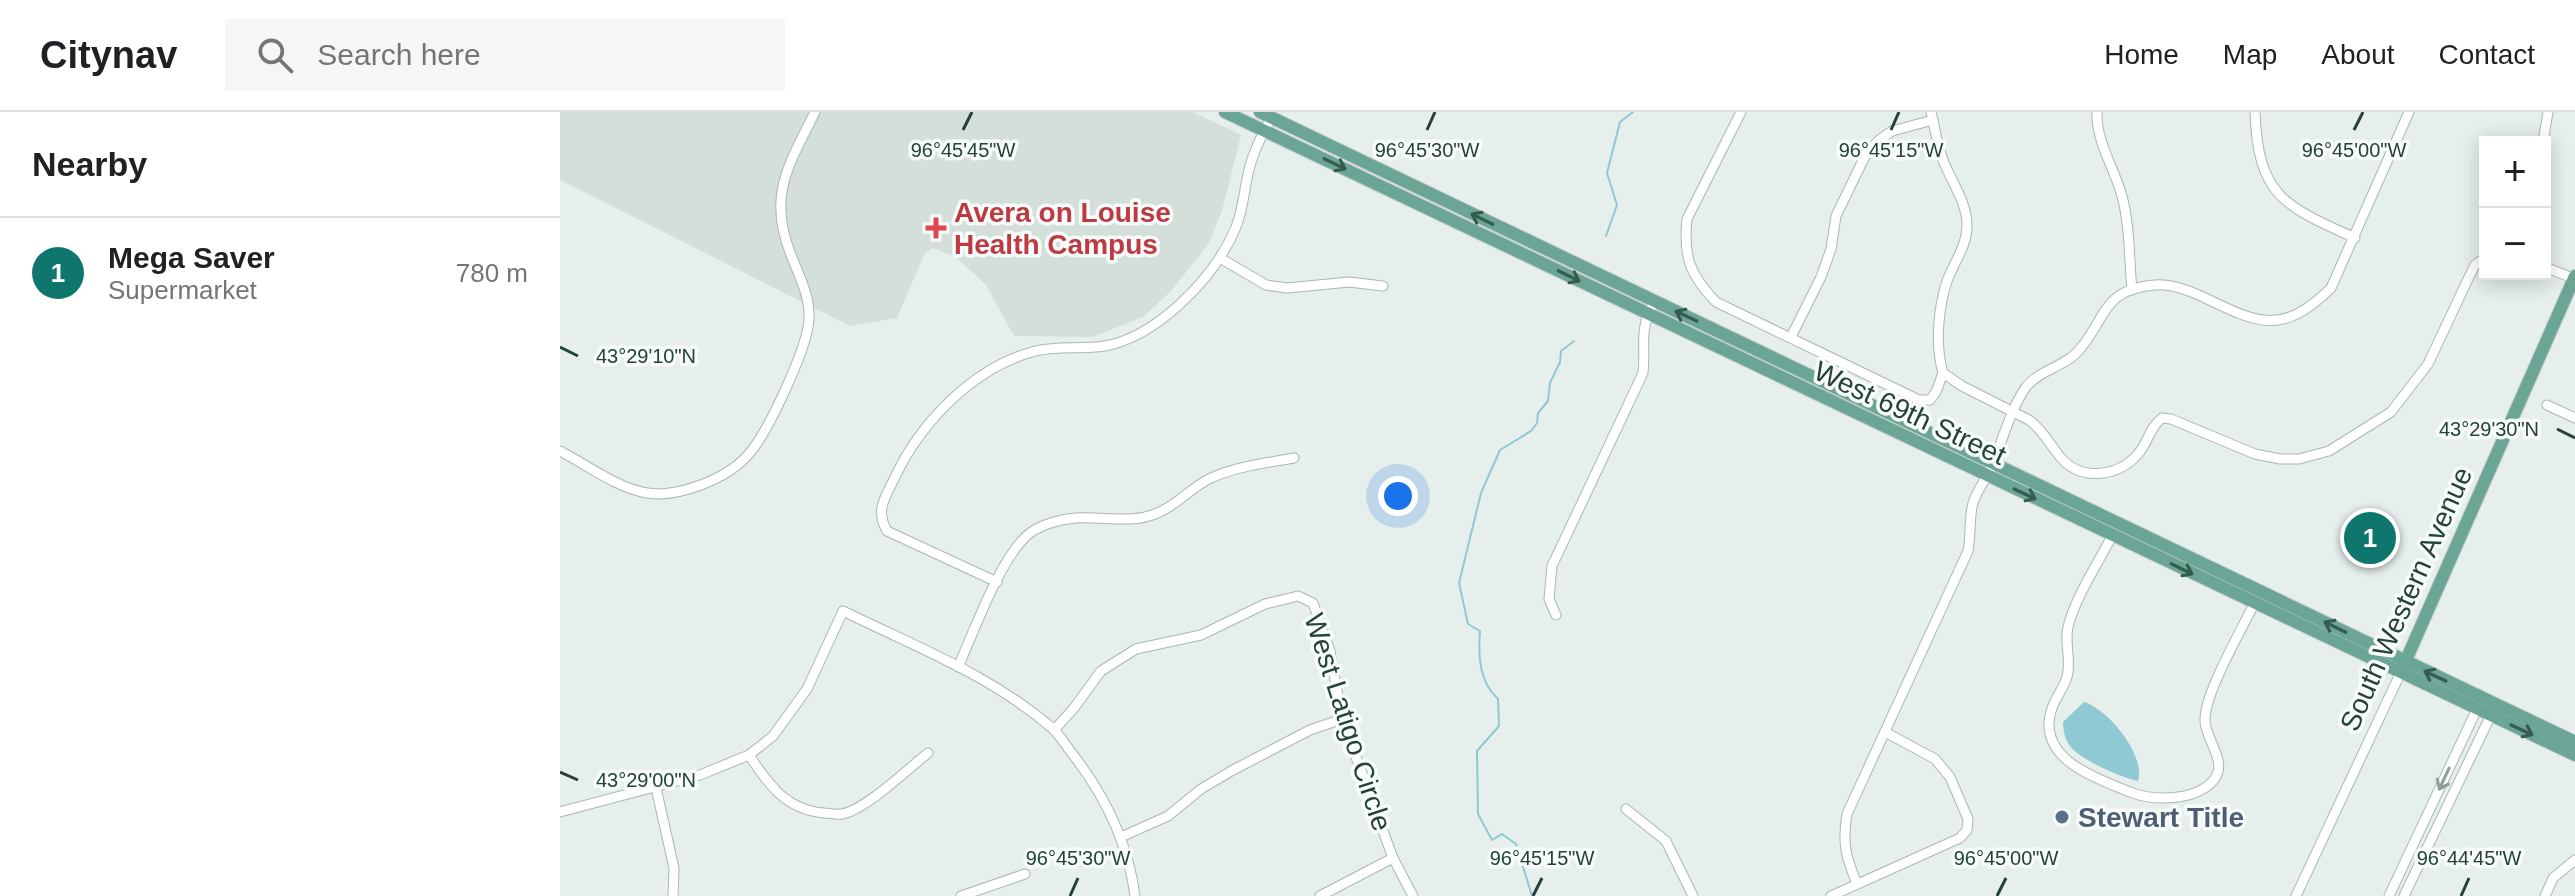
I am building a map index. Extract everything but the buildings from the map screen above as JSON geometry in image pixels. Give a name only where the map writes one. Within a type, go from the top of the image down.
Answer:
[{"type":"main road","name":"West 69th Street","points":[[1225,112],[2254,604],[2575,742]]},
{"type":"main road","name":"West 69th Street","points":[[1265,115],[2118,522],[2477,709],[2575,755]]},
{"type":"main road","name":"South Western Avenue","points":[[2402,668],[2575,278]]},
{"type":"main road","points":[[1770,374],[1777,360]]},
{"type":"main road","points":[[2112,536],[2118,522]]},
{"type":"street","points":[[560,451],[618,483],[648,493],[677,492],[711,481],[747,456],[774,412],[804,344],[809,319],[805,288],[785,241],[779,208],[787,170],[815,112]]},
{"type":"street","points":[[1741,112],[1687,219],[1685,239],[1689,263],[1698,283],[1716,302],[1919,400],[1930,400],[1943,373],[1938,356],[1943,300],[1947,281],[1966,241],[1964,206],[1942,159],[1932,116],[1892,131],[1878,141],[1865,156],[1836,216],[1831,249],[1821,277],[1791,337]]},
{"type":"street","points":[[2097,112],[2098,130],[2125,211],[2132,290]]},
{"type":"street","points":[[2255,112],[2261,162],[2269,183],[2278,195],[2313,219],[2355,238]]},
{"type":"street","points":[[1857,884],[1845,854],[1843,835],[1847,814],[1968,551],[1973,504],[2027,386],[2077,353],[2105,307],[2132,290],[2154,285],[2188,290],[2246,318],[2266,321],[2288,318],[2310,309],[2331,288],[2409,112]]},
{"type":"street","points":[[2544,136],[2548,112]]},
{"type":"street","points":[[997,582],[887,531],[881,520],[881,508],[903,460],[926,427],[959,394],[1002,362],[1035,351],[1105,346],[1147,330],[1180,304],[1220,258],[1236,226],[1248,172],[1264,131],[1265,115]]},
{"type":"street","points":[[1220,258],[1266,285],[1287,288],[1340,282],[1383,286]]},
{"type":"street","points":[[1943,373],[2038,427],[2064,461],[2081,471],[2112,473],[2128,463],[2141,452],[2153,425],[2162,418],[2255,454],[2280,459],[2308,458],[2329,451],[2391,412],[2428,364],[2479,262]]},
{"type":"street","points":[[2551,269],[2575,278]]},
{"type":"street","points":[[1556,615],[1549,599],[1552,566],[1643,373],[1645,356],[1641,335],[1654,301]]},
{"type":"street","points":[[2547,405],[2575,418]]},
{"type":"street","points":[[958,667],[1011,555],[1030,534],[1052,523],[1076,518],[1134,520],[1154,515],[1178,503],[1209,478],[1245,466],[1294,458]]},
{"type":"street","points":[[2112,536],[2069,621],[2065,640],[2067,676],[2049,721],[2051,739],[2069,763],[2117,786],[2146,798],[2166,798],[2187,794],[2213,781],[2218,771],[2218,758],[2205,720],[2208,700],[2254,604]]},
{"type":"street","name":"West Latigo Circle","points":[[1054,730],[1101,671],[1119,658],[1136,649],[1201,635],[1265,604],[1298,596],[1313,603],[1319,618],[1330,651],[1342,719],[1393,858],[1413,896]]},
{"type":"street","points":[[560,812],[700,775],[749,755],[773,736],[807,689],[843,611],[999,689],[1054,730],[1092,778],[1121,837],[1135,896]]},
{"type":"street","name":"South Western Avenue","points":[[2296,896],[2402,668]]},
{"type":"street","points":[[2389,896],[2477,709]]},
{"type":"street","points":[[2404,896],[2491,715]]},
{"type":"street","points":[[1121,837],[1168,816],[1201,789],[1233,770],[1310,730],[1342,719]]},
{"type":"street","points":[[1831,896],[1960,838],[1967,830],[1968,819],[1943,768],[1924,751],[1885,732]]},
{"type":"street","points":[[749,755],[771,787],[791,804],[815,812],[842,814],[866,802],[928,753]]},
{"type":"street","points":[[656,788],[674,868],[673,896]]},
{"type":"street","points":[[1626,809],[1666,841],[1693,896]]},
{"type":"street","points":[[1320,896],[1393,858]]},
{"type":"street","points":[[2545,896],[2553,878],[2575,860]]},
{"type":"street","points":[[961,896],[1025,874]]},
{"type":"shaded area","name":"Avera on Louise Health Campus","points":[[560,112],[1193,112],[1241,135],[1222,211],[1208,245],[1171,291],[1143,317],[1093,337],[1014,336],[986,285],[956,257],[933,248],[925,253],[897,318],[850,326],[560,180]]},
{"type":"water","points":[[2084,702],[2104,714],[2123,734],[2136,759],[2138,781],[2101,767],[2070,746],[2063,722]]},
{"type":"waterway","points":[[1606,236],[1617,205],[1607,173],[1620,122],[1633,112]]},
{"type":"waterway","points":[[1532,896],[1516,844],[1502,834],[1492,840],[1478,814],[1477,751],[1499,726],[1498,699],[1483,676],[1480,631],[1468,624],[1459,583],[1481,493],[1500,450],[1531,431],[1537,423],[1538,413],[1548,401],[1550,383],[1560,362],[1561,351],[1574,341]]},
{"type":"place","name":"Avera on Louise Health Campus","points":[[936,228]]},
{"type":"place","name":"Mega Saver","points":[[2370,538]]},
{"type":"place","name":"Stewart Title","points":[[2062,817]]}]
